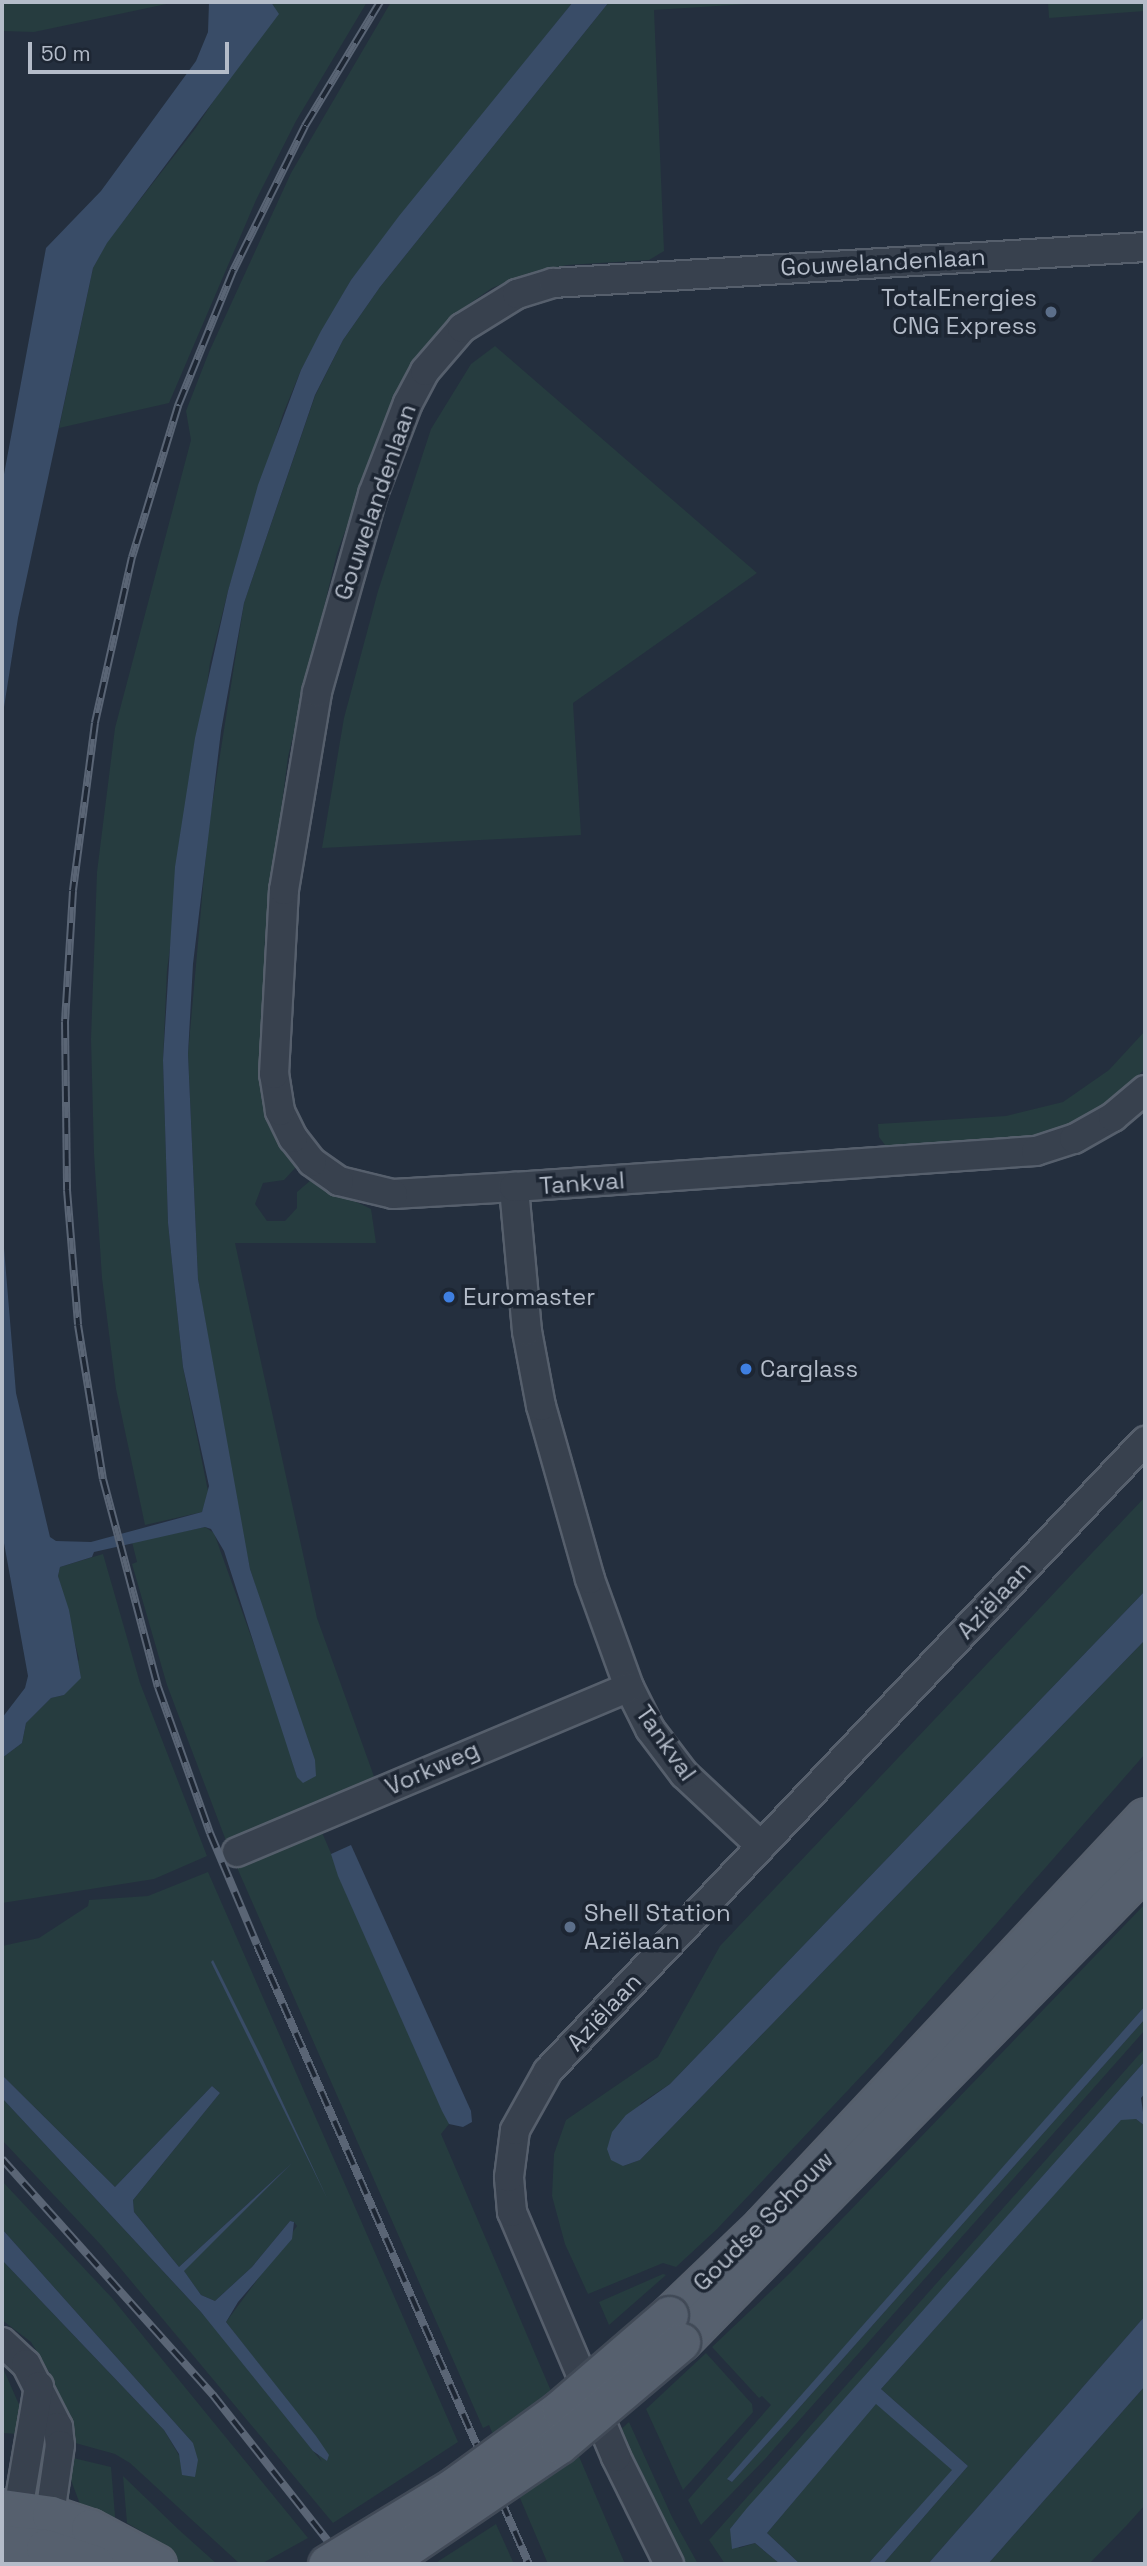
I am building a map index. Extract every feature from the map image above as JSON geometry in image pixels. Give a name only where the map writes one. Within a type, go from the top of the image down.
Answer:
[{"type":"main road","name":"Goudse Schouw","points":[[327,2564],[464,2479],[675,2328],[762,2226],[1145,1817]]},
{"type":"main road","name":"Goudse Schouw","points":[[383,2564],[559,2445],[1145,1868]]},
{"type":"main road","points":[[22,2528],[94,2564]]},
{"type":"main road","points":[[22,2528],[90,2528],[157,2564]]},
{"type":"street","name":"Gouwelandenlaan","points":[[514,1187],[393,1194],[339,1181],[312,1162],[293,1139],[280,1111],[274,1074],[284,890],[317,692],[373,494],[408,403],[425,371],[462,328],[516,294],[553,283],[1145,247]]},
{"type":"street","name":"Tankval","points":[[761,1846],[684,1774],[650,1729],[629,1687],[590,1579],[541,1406],[525,1319],[514,1187],[1036,1151],[1103,1123],[1145,1090]]},
{"type":"street","name":"Aziëlaan","points":[[669,2564],[615,2457],[512,2212],[511,2153],[528,2101],[548,2071],[1145,1441]]},
{"type":"street","name":"Vorkweg","points":[[237,1852],[629,1687]]},
{"type":"street","points":[[2,2342],[26,2364],[39,2386],[58,2427],[60,2445],[22,2528]]},
{"type":"green space","points":[[2,2],[176,2],[34,32],[2,31]]},
{"type":"green space","points":[[271,2],[367,2],[296,121],[256,200],[169,403],[59,428],[93,268],[107,242],[195,129],[275,8]]},
{"type":"green space","points":[[391,2],[573,2],[351,280],[301,370],[283,414],[228,591],[210,663],[167,970],[163,1060],[168,1223],[176,1301],[183,1367],[209,1496],[202,1512],[145,1525],[116,1389],[102,1278],[94,1154],[91,1039],[97,872],[115,728],[191,440],[186,411],[209,352],[291,173]]},
{"type":"green space","points":[[609,2],[778,2],[654,10],[664,251],[649,260],[567,265],[529,273],[492,288],[452,316],[410,364],[394,398],[337,553],[288,757],[265,935],[261,1096],[279,1144],[297,1166],[284,1180],[263,1183],[255,1204],[267,1221],[285,1221],[297,1208],[297,1192],[311,1180],[371,1209],[376,1243],[235,1243],[317,1618],[376,1782],[228,1846],[167,1685],[132,1564],[137,1562],[132,1542],[205,1527],[214,1533],[281,1720],[297,1777],[278,1658],[250,1569],[232,1483],[198,1279],[188,1054],[208,831],[244,603],[315,396],[343,340],[380,287]]},
{"type":"green space","points":[[1048,2],[1145,2],[1145,11],[1049,18]]},
{"type":"green space","points":[[495,346],[757,573],[573,703],[581,835],[322,848],[344,718],[378,591],[431,429],[471,364]]},
{"type":"green space","points":[[1145,1031],[1145,1068],[1128,1088],[1100,1110],[1052,1133],[1021,1141],[898,1148],[885,1145],[879,1137],[878,1124],[1006,1116],[1063,1102],[1109,1070]]},
{"type":"green space","points":[[1145,1497],[1145,1591],[670,2084],[641,2103],[623,2166],[640,2160],[1145,1640],[1145,1754],[883,2053],[717,2229],[676,2267],[663,2263],[588,2294],[565,2244],[552,2196],[554,2154],[566,2120],[658,2057],[720,1946]]},
{"type":"green space","points":[[103,1554],[140,1683],[207,1856],[154,1879],[2,1903],[2,1758],[22,1743],[26,1723],[51,1698],[64,1695],[79,1659],[58,1576],[60,1567]]},
{"type":"green space","points":[[320,1828],[449,2124],[441,2134],[625,2564],[548,2564],[489,2425],[483,2428],[235,1863]]},
{"type":"green space","points":[[208,1872],[458,2442],[333,2523],[101,2245],[2,2140],[2,2098],[212,2324],[322,2462],[290,2405],[226,2322],[297,2226],[290,2221],[252,2267],[215,2301],[201,2295],[183,2270],[292,2163],[179,2267],[134,2212],[133,2200],[220,2093],[212,2086],[115,2187],[2,2075],[2,1946],[39,1938],[88,1906],[89,1900],[148,1896]]},
{"type":"green space","points":[[1145,1904],[1145,2006],[728,2480],[732,2482],[783,2426],[1145,2019],[1145,2030],[765,2459],[701,2525],[688,2500],[771,2405],[762,2396],[759,2398],[712,2347],[790,2273]]},
{"type":"green space","points":[[1145,2048],[1145,2061],[730,2529],[739,2548],[755,2543],[780,2564],[725,2564],[709,2540]]},
{"type":"green space","points":[[1121,2119],[1136,2119],[1145,2126],[1145,2316],[928,2564],[883,2564],[968,2466],[881,2389]]},
{"type":"green space","points":[[2,2181],[112,2298],[308,2538],[261,2564],[240,2564],[130,2463],[115,2454],[68,2441],[51,2375],[31,2342],[2,2320],[2,2260],[164,2430],[183,2462],[193,2443],[2,2229]]},
{"type":"green space","points":[[666,2275],[609,2325],[599,2302]]},
{"type":"green space","points":[[706,2353],[752,2404],[753,2412],[683,2490],[646,2409]]},
{"type":"green space","points":[[2,2366],[21,2409],[20,2434],[2,2433]]},
{"type":"green space","points":[[1145,2386],[1145,2505],[1089,2564],[988,2564]]},
{"type":"green space","points":[[876,2403],[953,2470],[868,2564],[800,2564],[767,2533]]},
{"type":"green space","points":[[629,2422],[672,2517],[698,2564],[684,2564],[661,2522],[619,2431]]},
{"type":"green space","points":[[69,2457],[111,2467],[116,2528],[81,2507],[71,2480]]},
{"type":"green space","points":[[123,2476],[217,2564],[174,2564],[153,2538],[127,2523]]},
{"type":"green space","points":[[496,2524],[514,2564],[434,2564]]},
{"type":"water","points":[[209,2],[271,2],[279,14],[107,243],[93,268],[18,618],[2,720],[2,485],[46,248],[101,191],[196,61],[208,32]]},
{"type":"water","points":[[573,2],[609,2],[380,287],[343,340],[315,395],[244,603],[221,731],[193,964],[188,1054],[198,1279],[250,1569],[315,1760],[316,1776],[303,1783],[297,1777],[224,1551],[211,1529],[205,1527],[94,1552],[92,1557],[60,1567],[58,1576],[69,1610],[81,1678],[64,1695],[51,1698],[26,1723],[22,1743],[2,1758],[2,1718],[25,1688],[28,1676],[2,1532],[2,1224],[16,1393],[50,1537],[56,1541],[91,1542],[202,1512],[209,1486],[183,1367],[168,1223],[163,1060],[175,867],[195,738],[228,591],[258,485],[301,370],[321,331],[351,280],[399,216]]},
{"type":"water","points":[[1145,1591],[1145,1640],[640,2160],[623,2166],[611,2160],[607,2149],[612,2132],[626,2115],[670,2084]]},
{"type":"water","points":[[351,1845],[471,2111],[472,2122],[463,2127],[449,2124],[442,2111],[338,1876],[331,1854]]},
{"type":"water","points":[[213,1960],[263,2060],[327,2198],[211,1962]]},
{"type":"water","points":[[1145,2006],[1145,2019],[783,2426],[732,2482],[727,2479]]},
{"type":"water","points":[[1145,2061],[1145,2093],[1141,2098],[1145,2126],[1136,2119],[1121,2120],[881,2389],[968,2466],[883,2564],[868,2564],[952,2470],[876,2404],[767,2533],[800,2564],[780,2564],[755,2543],[732,2549],[730,2529],[747,2508]]},
{"type":"water","points":[[2,2075],[115,2187],[212,2086],[220,2093],[133,2200],[134,2212],[179,2267],[292,2163],[184,2271],[201,2295],[215,2301],[252,2267],[290,2221],[294,2222],[292,2239],[238,2302],[226,2322],[316,2436],[329,2455],[327,2461],[313,2451],[201,2312],[2,2098]]},
{"type":"water","points":[[2,2229],[193,2443],[198,2460],[195,2477],[182,2475],[179,2454],[164,2430],[2,2260]]},
{"type":"water","points":[[1145,2316],[1145,2386],[988,2564],[928,2564]]},
{"type":"railway","points":[[380,2],[305,126],[233,271],[178,406],[132,557],[95,723],[73,891],[65,1022],[67,1190],[78,1325],[103,1479],[158,1687],[210,1833],[257,1945],[529,2564]]},
{"type":"railway","points":[[2,2159],[213,2395],[346,2564]]},
{"type":"place","name":"TotalEnergies CNG Express","points":[[1051,312]]},
{"type":"place","name":"Euromaster","points":[[449,1297]]},
{"type":"place","name":"Carglass","points":[[746,1369]]},
{"type":"place","name":"Shell Station Aziëlaan","points":[[570,1927]]}]
